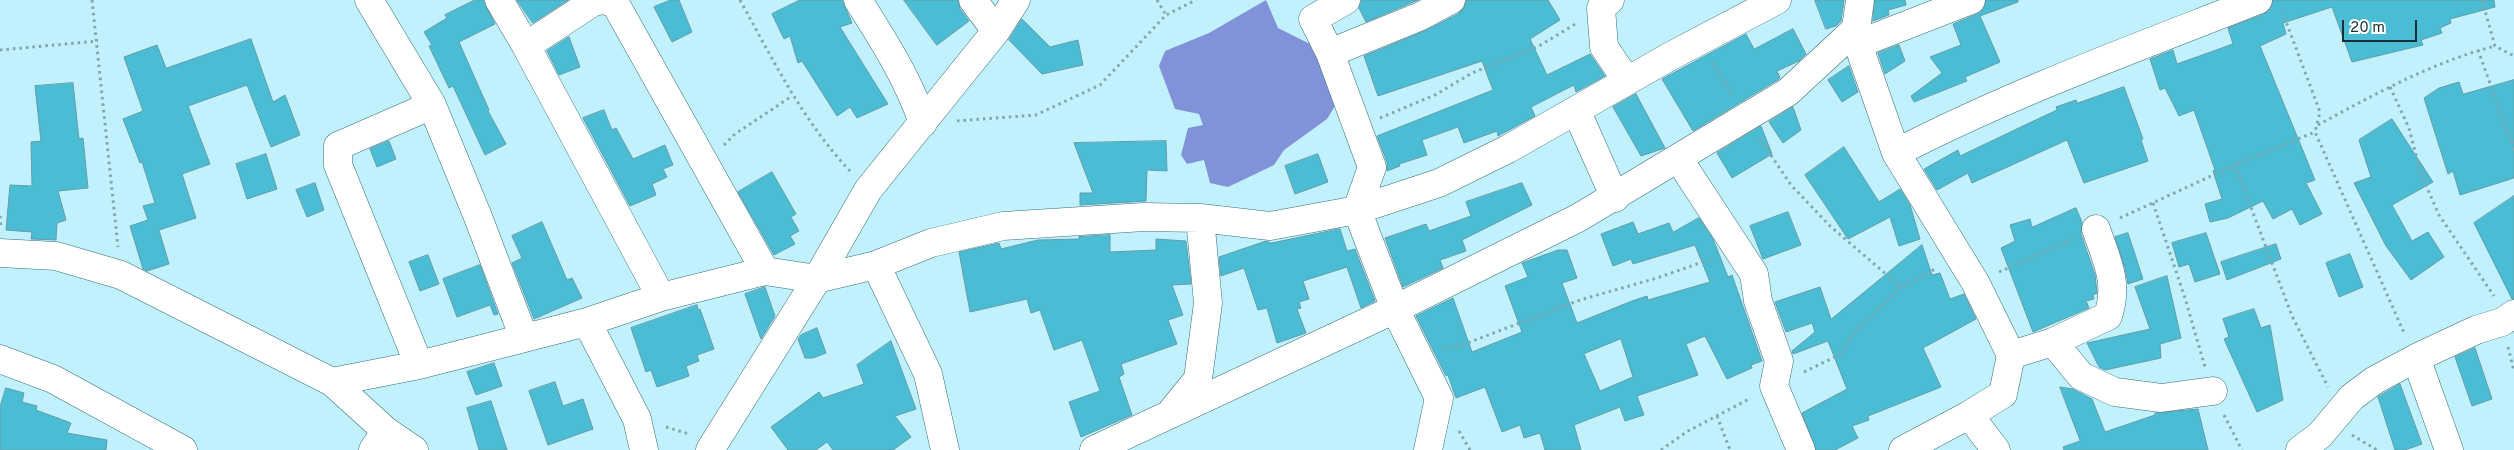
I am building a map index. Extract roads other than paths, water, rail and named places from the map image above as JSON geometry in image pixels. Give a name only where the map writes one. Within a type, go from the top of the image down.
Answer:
[{"type":"street","points":[[368,0],[432,105],[478,217],[524,338]]},
{"type":"street","points":[[499,0],[526,46],[661,297]]},
{"type":"street","points":[[526,46],[593,2],[605,0],[616,5],[765,270]]},
{"type":"street","points":[[858,0],[893,56],[914,97],[923,123]]},
{"type":"street","points":[[973,0],[996,31]]},
{"type":"street","points":[[712,446],[817,279],[868,190],[996,31],[1016,0]]},
{"type":"street","points":[[1346,0],[1313,19],[1330,53],[1372,167],[1358,210],[1395,309],[1440,398],[1428,450]]},
{"type":"street","points":[[1330,53],[1421,16],[1451,0]]},
{"type":"street","points":[[332,382],[419,365],[587,322],[661,297],[765,270],[817,279],[876,265],[931,242],[1003,226],[1144,217],[1200,218],[1270,226],[1358,210],[1439,183],[1508,149],[1627,81],[1777,0]]},
{"type":"street","points":[[1860,0],[1857,36],[1896,153],[1976,282],[2011,355],[2002,394],[1969,415],[1903,450]]},
{"type":"street","points":[[1094,450],[1395,309],[1615,198],[1745,116],[1788,92],[1857,36],[1972,0]]},
{"type":"street","points":[[1605,4],[1604,47],[1627,81]]},
{"type":"street","points":[[1896,153],[1942,129],[2067,75],[2269,4]]},
{"type":"street","points":[[419,365],[338,165],[337,156],[338,146],[352,138],[432,105]]},
{"type":"street","points":[[1576,110],[1615,198]]},
{"type":"street","points":[[1678,158],[1754,274],[1758,301],[1779,362],[1774,386],[1801,450]]},
{"type":"street","points":[[1168,416],[1198,379],[1208,303],[1200,218]]},
{"type":"street","points":[[2011,355],[2053,342],[2108,316],[2113,301],[2114,282],[2096,229]]},
{"type":"street","points":[[0,253],[56,256],[121,275],[332,382],[380,440],[414,450]]},
{"type":"street","points":[[876,265],[928,374],[945,450]]},
{"type":"street","points":[[2300,450],[2320,435],[2339,410],[2352,397],[2375,380],[2416,358],[2511,316]]},
{"type":"street","points":[[587,322],[638,419],[644,450]]},
{"type":"street","points":[[2053,342],[2081,376],[2115,392],[2161,398],[2213,391]]},
{"type":"street","points":[[2416,358],[2449,450]]},
{"type":"street","points":[[0,359],[53,379],[182,450]]},
{"type":"street","points":[[1969,415],[1996,450]]},
{"type":"water","points":[[1266,0],[1278,28],[1320,49],[1341,96],[1327,119],[1284,150],[1274,165],[1228,187],[1210,183],[1204,160],[1187,164],[1181,155],[1188,128],[1203,125],[1199,114],[1175,109],[1159,66],[1165,51],[1209,33]]}]
